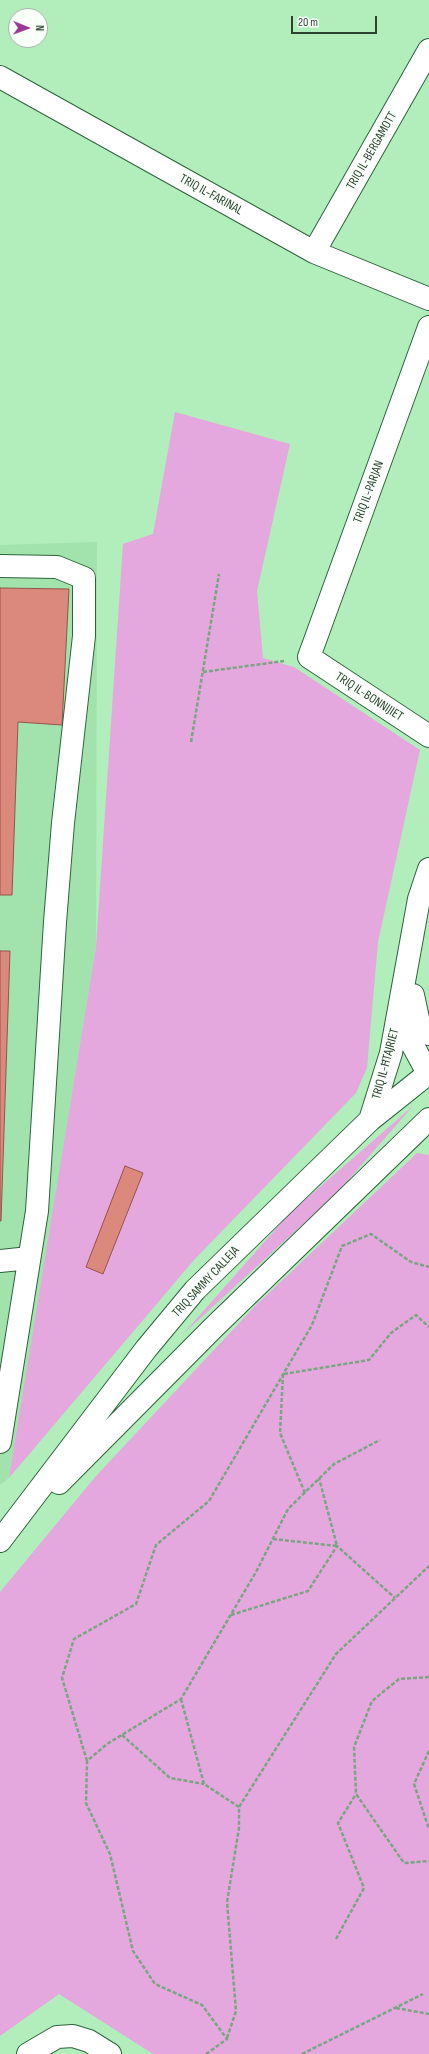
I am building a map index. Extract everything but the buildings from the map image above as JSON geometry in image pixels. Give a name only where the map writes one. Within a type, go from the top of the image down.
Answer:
[{"type":"street","name":"TRIQ IL-BERGAMOTT","points":[[314,252],[429,50]]},
{"type":"street","name":"TRIQ IL-FARINAL","points":[[0,77],[314,252],[429,300]]},
{"type":"street","name":"TRIQ IL-PARJAN","points":[[309,657],[429,327]]},
{"type":"street","points":[[0,566],[57,567],[84,578],[84,636],[62,831],[37,1211],[0,1442]]},
{"type":"street","name":"TRIQ IL-BONNIJIET","points":[[309,657],[429,736]]},
{"type":"street","name":"TRIQ IL-ĦTAJRIET","points":[[429,869],[424,902],[407,966],[418,1023],[429,1034]]},
{"type":"street","name":"TRIQ IL-ĦTAJRIET","points":[[414,1003],[406,1033],[429,1074]]},
{"type":"street","name":"TRIQ IL-ĦTAJRIET","points":[[370,1120],[391,1053],[414,1003]]},
{"type":"street","name":"TRIQ SAMMY CALLEJA","points":[[0,1541],[146,1350],[195,1290],[370,1120],[429,1074]]},
{"type":"street","name":"TRIQ SAMMY CALLEJA","points":[[0,1541],[213,1328],[429,1120]]},
{"type":"street","points":[[0,1261],[29,1258]]},
{"type":"street","points":[[28,2054],[57,2037],[74,2036],[89,2041],[110,2054]]},
{"type":"path","points":[[191,742],[219,574]]},
{"type":"path","points":[[203,672],[309,657]]},
{"type":"path","points":[[227,2039],[202,2005],[155,1984],[133,1951],[110,1854],[86,1803],[87,1761],[62,1678],[74,1639],[136,1604],[156,1545],[209,1501],[312,1325],[342,1246],[371,1234],[411,1262],[429,1267]]},
{"type":"path","points":[[283,1374],[369,1360],[391,1333],[416,1315],[429,1327]]},
{"type":"path","points":[[283,1374],[280,1433],[305,1493]]},
{"type":"path","points":[[87,1761],[107,1744],[181,1699],[256,1572],[288,1509],[334,1464],[380,1440]]},
{"type":"path","points":[[319,1478],[337,1546],[395,1598]]},
{"type":"path","points":[[273,1539],[337,1546]]},
{"type":"path","points":[[231,1615],[308,1591],[337,1546]]},
{"type":"path","points":[[206,2054],[227,2039],[236,2011],[227,1902],[239,1828],[238,1807],[336,1654],[429,1566]]},
{"type":"path","points":[[429,1677],[399,1679],[372,1701],[354,1747],[356,1794],[404,1863],[429,1860]]},
{"type":"path","points":[[181,1699],[204,1784]]},
{"type":"path","points":[[122,1735],[170,1778],[204,1784],[238,1807]]},
{"type":"path","points":[[429,1751],[414,1784],[429,1829]]},
{"type":"path","points":[[336,1939],[364,1888],[338,1823],[356,1794]]},
{"type":"path","points":[[302,2054],[423,1994]]},
{"type":"path","points":[[395,2008],[429,2014]]},
{"type":"shaded area","points":[[175,412],[290,444],[257,591],[263,658],[294,667],[420,750],[378,942],[367,1068],[356,1093],[194,1260],[9,1478],[96,947],[123,544],[153,534]]},
{"type":"shaded area","points":[[97,542],[96,947],[36,1328],[9,1478],[0,1485],[0,545]]},
{"type":"shaded area","points":[[413,1106],[337,1193],[183,1334],[290,1213]]},
{"type":"shaded area","points":[[417,1153],[429,1155],[429,2054],[153,2054],[59,1994],[0,2036],[0,1592],[96,1476],[255,1306]]}]
